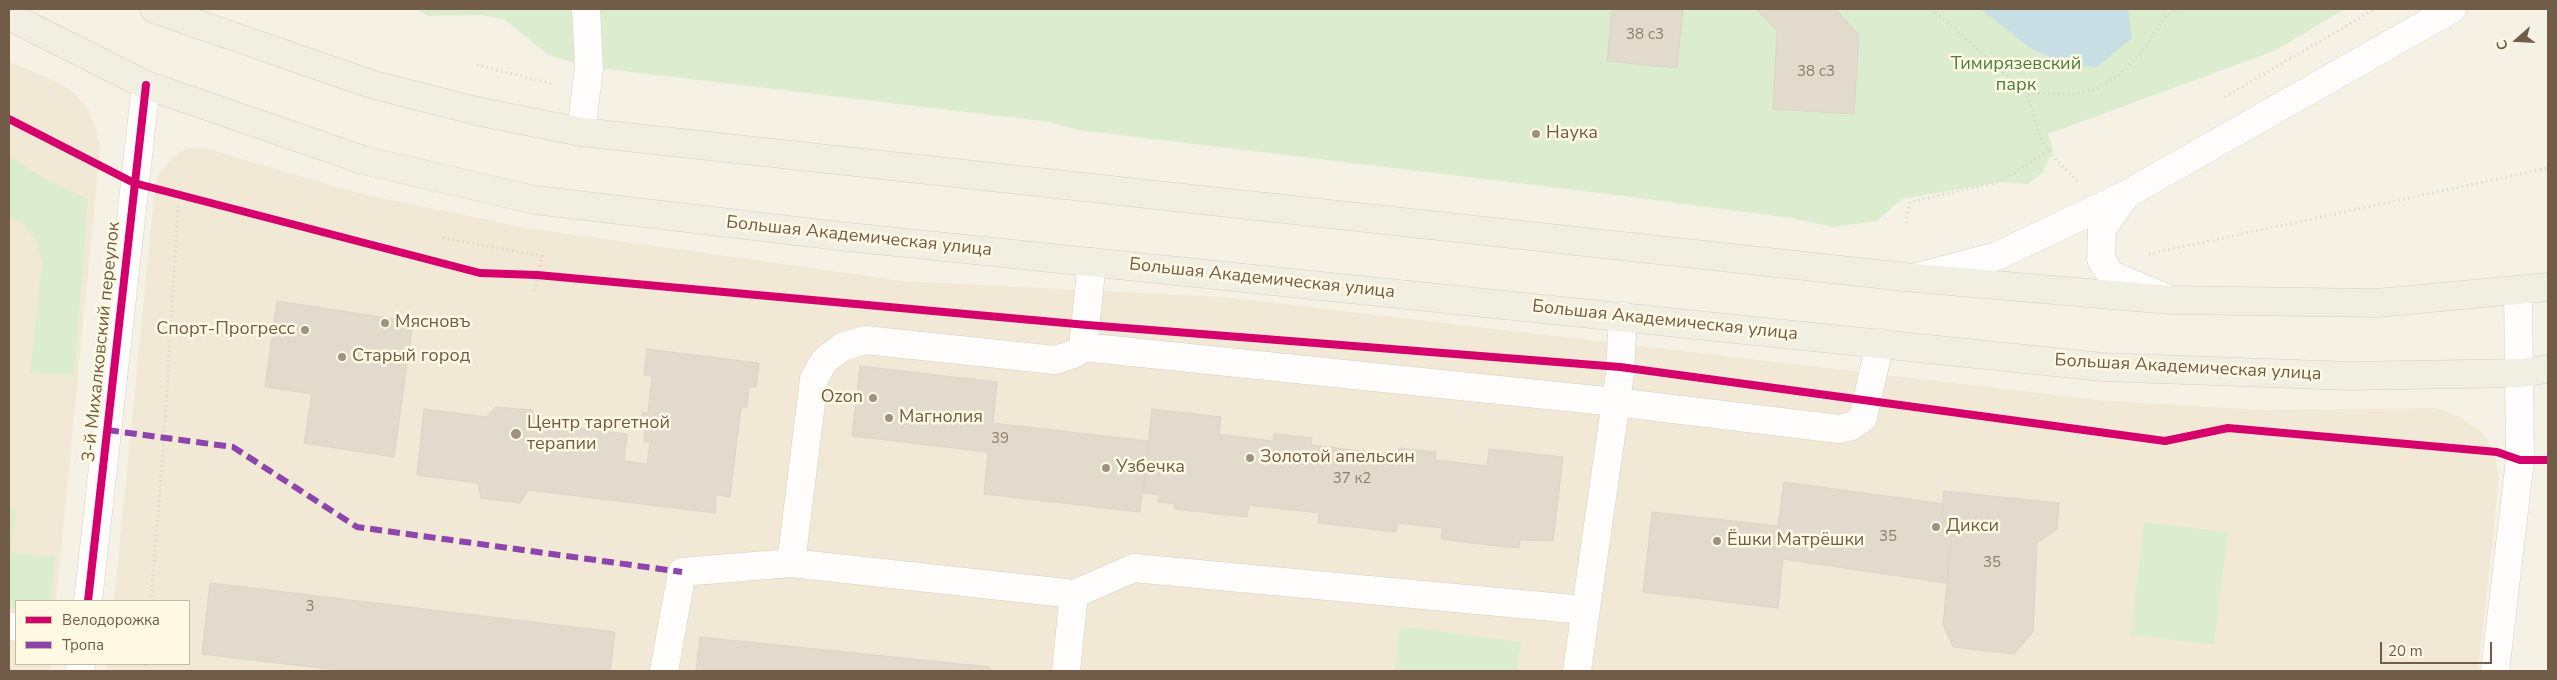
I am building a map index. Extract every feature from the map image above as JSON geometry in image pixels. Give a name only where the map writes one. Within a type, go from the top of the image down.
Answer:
[{"type":"main road","points":[[154,9],[374,85],[476,111],[581,132],[1914,278],[2170,300],[2377,304],[2548,287]]},
{"type":"main road","name":"Большая Академическая улица","points":[[9,16],[146,85],[363,160],[535,200],[839,236],[2102,367],[2350,376],[2521,373],[2548,369]]},
{"type":"street","points":[[581,132],[589,67],[586,9]]},
{"type":"street","points":[[1914,278],[1997,256],[2126,194],[2452,9]]},
{"type":"street","name":"3-й Михалковский переулок","points":[[88,600],[146,85]]},
{"type":"street","points":[[2126,194],[2102,229],[2101,259],[2111,275],[2170,300]]},
{"type":"street","points":[[1083,347],[1092,262]]},
{"type":"street","points":[[2495,671],[2518,492],[2521,373],[2518,291]]},
{"type":"street","points":[[1576,671],[1620,373],[1623,316]]},
{"type":"street","points":[[791,563],[814,379],[824,361],[842,347],[865,340],[1054,360],[1074,354],[1083,347],[1615,402],[1839,429],[1852,426],[1863,418],[1880,343]]},
{"type":"street","points":[[664,671],[682,572],[791,563],[1074,594],[1134,568],[1584,610]]},
{"type":"street","points":[[1066,671],[1074,594]]},
{"type":"path","points":[[1932,9],[2027,93],[2040,137],[2048,151],[2078,182],[2070,186]]},
{"type":"path","points":[[2027,93],[2073,94],[2094,90],[2121,74],[2146,46],[2166,15],[2180,9]]},
{"type":"path","points":[[2222,98],[2375,9]]},
{"type":"path","points":[[478,64],[554,84]]},
{"type":"path","points":[[1906,223],[1910,202],[1999,182],[2048,151]]},
{"type":"path","points":[[2144,255],[2548,168]]},
{"type":"path","points":[[151,600],[164,438],[178,206]]},
{"type":"path","points":[[444,238],[542,256],[534,291]]},
{"type":"path","points":[[527,274],[546,276]]},
{"type":"shaded area","points":[[9,61],[59,83],[75,93],[89,111],[97,132],[100,150],[56,600],[15,600],[15,665],[50,665],[50,671],[9,671]]},
{"type":"shaded area","points":[[201,147],[358,193],[527,228],[904,281],[1224,297],[2107,401],[2267,410],[2436,408],[2458,416],[2482,432],[2494,450],[2499,478],[2478,671],[107,671],[108,665],[190,665],[190,600],[114,600],[155,187],[160,172],[173,157],[187,148]]},
{"type":"green space","name":"Наука","points":[[414,9],[2345,9],[2274,51],[2048,134],[2053,150],[2043,172],[2028,184],[1999,182],[1902,199],[1877,221],[1833,227],[1791,218],[1608,194],[1078,130],[1049,122],[589,67],[548,55],[504,19],[480,15],[429,16]]},
{"type":"green space","points":[[9,156],[47,180],[88,199],[74,376],[30,373],[42,262],[36,241],[23,224],[9,217]]},
{"type":"green space","points":[[9,509],[15,509],[11,552],[55,557],[51,600],[15,600],[15,608],[9,608]]},
{"type":"green space","points":[[2144,522],[2228,532],[2214,645],[2131,635]]},
{"type":"green space","points":[[1400,626],[1521,642],[1517,671],[1395,671]]},
{"type":"water","points":[[1981,9],[2128,9],[2132,38],[2097,67],[2066,64],[2030,48]]},
{"type":"building","points":[[1612,9],[1683,9],[1677,68],[1607,61]]},
{"type":"building","points":[[1756,9],[1835,9],[1859,35],[1854,114],[1773,109],[1777,31]]},
{"type":"building","points":[[277,301],[413,322],[394,457],[304,443],[312,394],[265,387]]},
{"type":"building","points":[[647,349],[759,363],[756,387],[749,386],[747,407],[741,407],[730,497],[716,495],[715,513],[529,490],[520,503],[481,498],[478,483],[417,475],[424,409],[486,417],[496,407],[532,410],[537,423],[627,434],[624,461],[647,464],[650,442],[644,442],[645,427],[640,427],[642,412],[648,413],[652,376],[644,375]]},
{"type":"building","points":[[860,366],[997,382],[993,423],[1148,441],[1140,512],[984,494],[988,452],[852,436]]},
{"type":"building","points":[[1152,409],[1221,417],[1219,434],[1273,441],[1274,434],[1312,438],[1311,445],[1398,455],[1399,448],[1436,452],[1435,460],[1487,466],[1489,449],[1563,457],[1553,541],[1520,540],[1519,548],[1480,544],[1441,539],[1443,528],[1397,523],[1396,532],[1318,523],[1319,513],[1249,505],[1247,517],[1174,509],[1175,504],[1158,502],[1159,495],[1143,493]]},
{"type":"building","points":[[1784,482],[1944,504],[1942,515],[1952,532],[1946,583],[1783,559],[1778,608],[1643,592],[1652,512],[1778,526]]},
{"type":"building","points":[[1944,491],[2059,503],[2057,529],[2037,543],[2033,632],[2014,654],[1953,647],[1943,624],[1952,532],[1942,515]]},
{"type":"building","points":[[210,583],[615,632],[610,671],[344,671],[202,654]]},
{"type":"building","points":[[700,637],[990,667],[990,671],[696,671]]},
{"type":"marked path","points":[[107,430],[233,447],[357,527],[682,572]]},
{"type":"cycle path","points":[[88,600],[146,85]]},
{"type":"cycle path","points":[[9,119],[134,183],[480,273],[537,275],[1087,325],[1620,367],[2165,441],[2228,428],[2497,452],[2520,460],[2548,460]]},
{"type":"place","name":"Наука","points":[[1536,134]]},
{"type":"place","name":"Мясновъ","points":[[385,323]]},
{"type":"place","name":"Спорт-Прогресс","points":[[305,330]]},
{"type":"place","name":"Старый город","points":[[342,357]]},
{"type":"place","name":"Ozon","points":[[873,398]]},
{"type":"place","name":"Магнолия","points":[[889,418]]},
{"type":"place","name":"Центр таргетной терапии","points":[[516,434]]},
{"type":"place","name":"Золотой апельсин","points":[[1250,458]]},
{"type":"place","name":"Узбечка","points":[[1106,468]]},
{"type":"place","name":"Дикси","points":[[1936,527]]},
{"type":"place","name":"Ёшки Матрёшки","points":[[1717,541]]},
{"type":"park label","name":"Тимирязевский парк","points":[[2016,75]]}]
